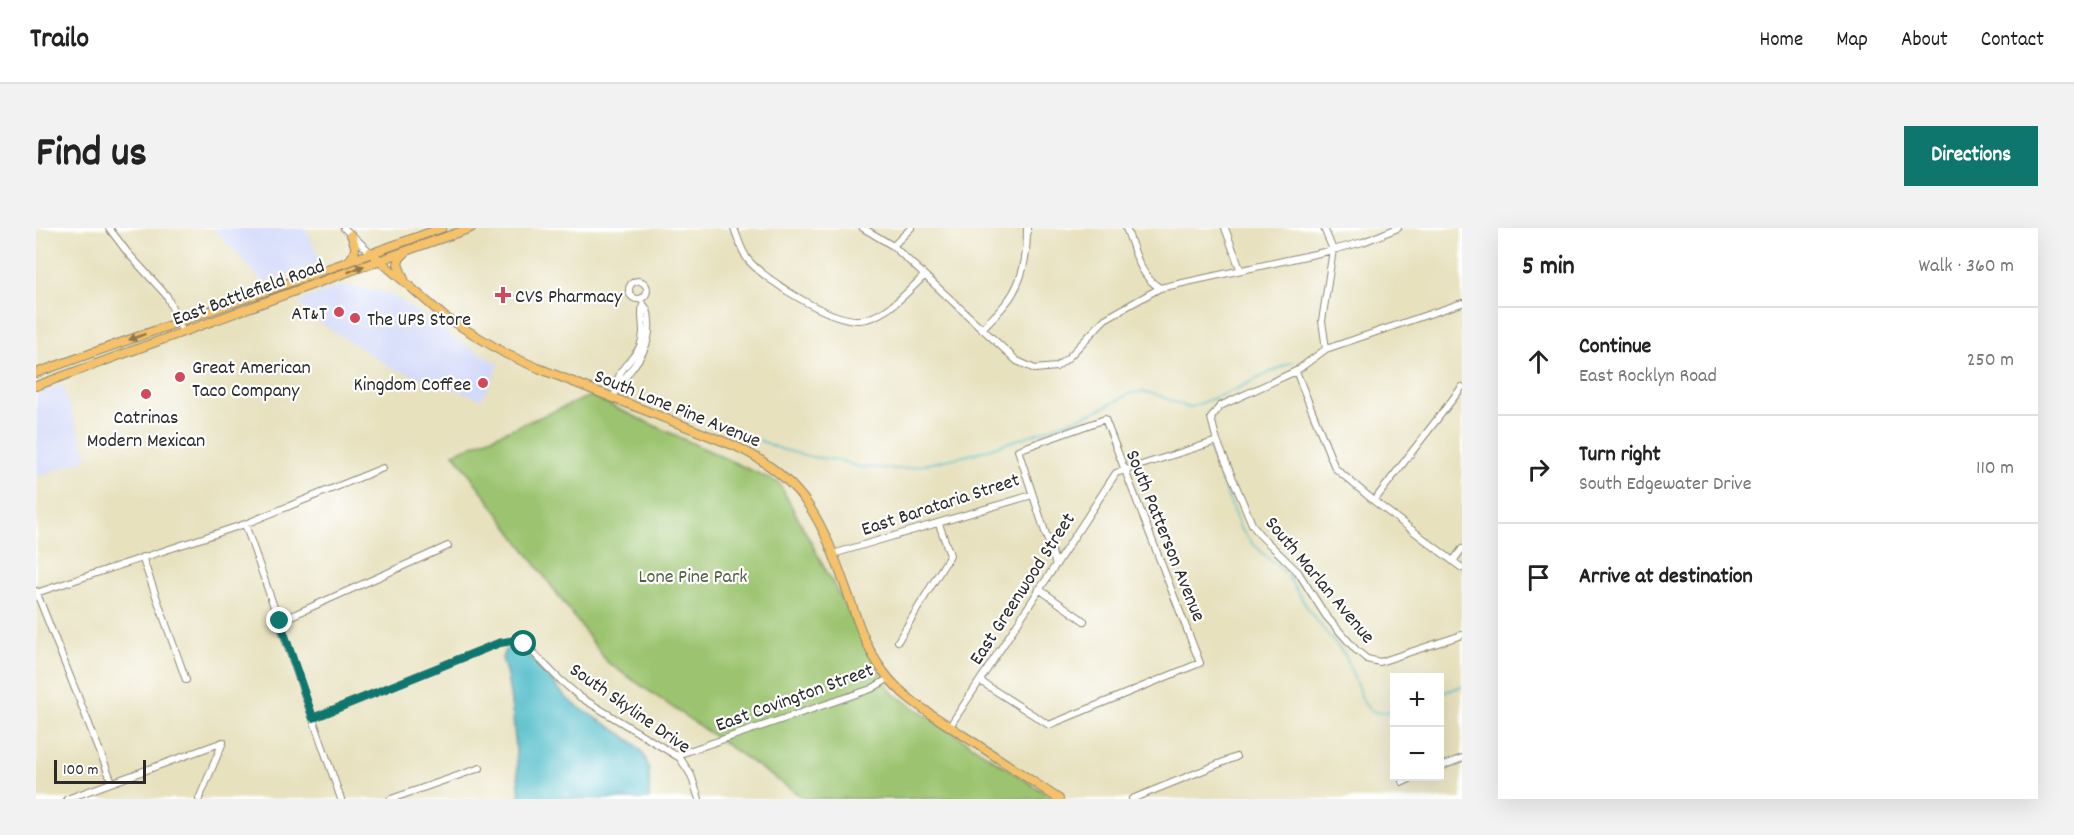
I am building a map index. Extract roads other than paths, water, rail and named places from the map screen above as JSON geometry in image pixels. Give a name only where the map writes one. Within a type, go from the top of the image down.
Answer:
[{"type":"main road","name":"East Battlefield Road","points":[[37,371],[441,228]]},
{"type":"main road","name":"East Battlefield Road","points":[[39,385],[471,228]]},
{"type":"main road","points":[[345,262],[356,249],[351,235]]},
{"type":"main road","points":[[410,250],[399,258],[398,264],[402,277],[412,289]]},
{"type":"main road","name":"South Lone Pine Avenue","points":[[370,252],[445,317],[490,345],[526,363],[735,446],[773,467],[806,500],[820,523],[866,642],[873,658],[888,679],[915,703],[1059,799]]},
{"type":"street","points":[[109,228],[132,258],[167,296],[183,333]]},
{"type":"street","name":"South Lone Pine Avenue","points":[[344,228],[370,252]]},
{"type":"street","points":[[734,228],[748,260],[772,282],[841,318],[863,320],[891,308],[924,276]]},
{"type":"street","points":[[863,228],[893,246],[1017,361],[1035,369],[1056,367],[1105,320],[1160,288],[1333,250],[1363,242],[1398,228]]},
{"type":"street","points":[[893,246],[910,228]]},
{"type":"street","points":[[982,329],[1013,294],[1022,273],[1027,250],[1027,228]]},
{"type":"street","points":[[1126,228],[1143,274],[1149,282],[1160,288]]},
{"type":"street","points":[[1225,228],[1240,269]]},
{"type":"street","points":[[1324,228],[1333,250],[1322,321],[1326,349]]},
{"type":"street","points":[[613,398],[622,376],[644,353],[644,344],[650,332],[649,316],[643,301]]},
{"type":"street","points":[[1123,470],[1217,441],[1211,418],[1220,406],[1296,371],[1326,349],[1462,303]]},
{"type":"street","points":[[37,371],[39,385]]},
{"type":"street","points":[[1296,371],[1335,468],[1374,501],[1462,568]]},
{"type":"street","points":[[1374,501],[1462,387]]},
{"type":"street","name":"East Barataria Street","points":[[833,554],[1032,495],[1018,450],[1105,419]]},
{"type":"street","name":"South Patterson Avenue","points":[[980,681],[1049,724],[1200,663],[1105,419]]},
{"type":"street","name":"South Marlan Avenue","points":[[1217,441],[1247,515],[1258,534],[1298,572],[1326,616],[1367,659],[1380,662],[1462,635]]},
{"type":"street","points":[[112,782],[36,592],[245,524],[383,468]]},
{"type":"street","name":"East Greenwood Street","points":[[950,726],[1116,473],[1123,470]]},
{"type":"street","points":[[1032,495],[1056,565]]},
{"type":"street","points":[[245,524],[341,799]]},
{"type":"street","points":[[898,641],[950,555],[939,524]]},
{"type":"street","points":[[280,621],[448,546]]},
{"type":"street","points":[[1453,561],[1462,549]]},
{"type":"street","points":[[142,557],[186,680]]},
{"type":"street","points":[[1040,589],[1084,621]]},
{"type":"street","name":"South Skyline Drive","points":[[313,718],[499,643],[511,641],[528,647],[580,697],[677,755],[689,769],[699,799]]},
{"type":"street","name":"East Covington Street","points":[[677,755],[871,689],[888,679]]},
{"type":"street","points":[[69,799],[223,742],[199,799]]},
{"type":"street","points":[[1132,799],[1236,757]]},
{"type":"street","points":[[1444,765],[1462,758]]},
{"type":"street","points":[[391,799],[480,768]]},
{"type":"water","points":[[510,648],[518,650],[534,661],[576,706],[637,746],[647,764],[649,799],[520,799],[513,717],[502,658],[505,650]]},
{"type":"waterway","points":[[759,440],[781,449],[811,457],[839,460],[859,467],[904,469],[973,454],[1043,431],[1097,411],[1131,393],[1155,394],[1189,408],[1234,390],[1292,362]]},
{"type":"waterway","points":[[1210,451],[1240,528],[1253,544],[1287,575],[1312,615],[1345,655],[1364,703],[1370,710],[1379,713],[1390,711]]},
{"type":"waterway","points":[[1444,693],[1462,686]]},
{"type":"place","name":"CVS Pharmacy","points":[[503,295]]},
{"type":"place","name":"AT&T","points":[[339,312]]},
{"type":"place","name":"The UPS Store","points":[[355,318]]},
{"type":"place","name":"Great American Taco Company","points":[[180,377]]},
{"type":"place","name":"Kingdom Coffee","points":[[483,383]]},
{"type":"place","name":"Catrinas Modern Mexican","points":[[146,394]]},
{"type":"park label","name":"Lone Pine Park","points":[[693,575]]}]
